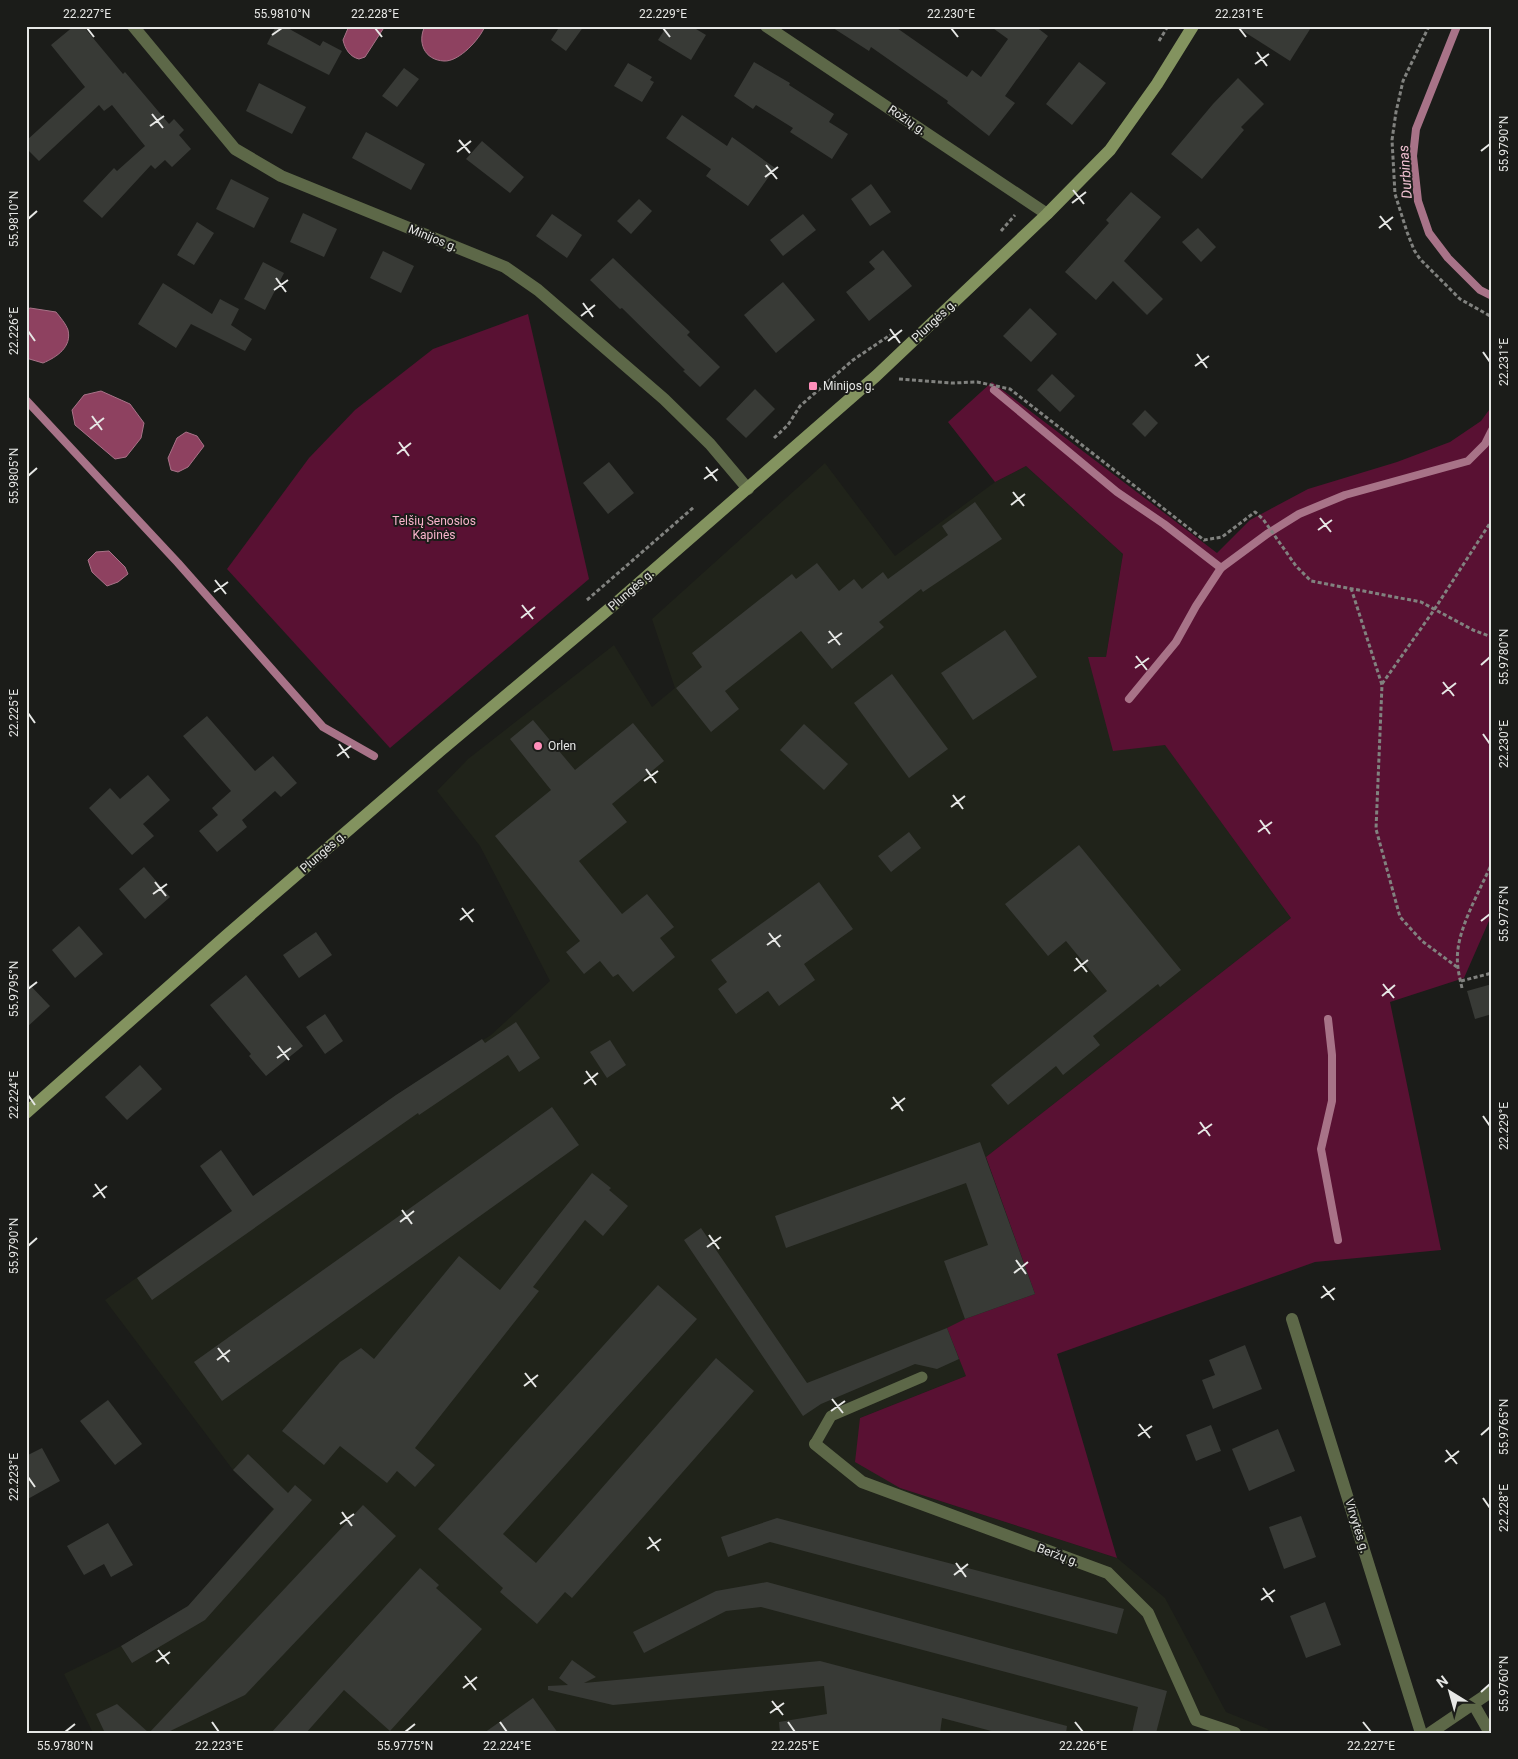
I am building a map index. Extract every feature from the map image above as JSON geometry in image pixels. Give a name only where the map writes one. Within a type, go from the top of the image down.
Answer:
[{"type":"main road","name":"Plungės g.","points":[[26,1113],[227,935],[748,489],[876,376],[1047,214],[1110,150],[1157,84],[1193,26]]},
{"type":"street","name":"Minijos g.","points":[[133,26],[235,148],[281,176],[505,267],[538,290],[664,399],[710,444],[748,489]]},
{"type":"street","name":"Rožių g.","points":[[766,26],[1047,214]]},
{"type":"street","name":"Virvytės g.","points":[[1292,1319],[1421,1733]]},
{"type":"street","name":"Beržų g.","points":[[816,1444],[862,1482],[1108,1573],[1148,1613],[1196,1720],[1235,1733]]},
{"type":"street","points":[[1430,1733],[1492,1691]]},
{"type":"street","points":[[1474,1705],[1490,1733]]},
{"type":"lane","points":[[816,1444],[831,1416],[922,1377]]},
{"type":"path","points":[[1158,43],[1168,26]]},
{"type":"path","points":[[1428,26],[1403,81],[1396,112],[1392,140],[1395,194],[1410,241],[1420,259],[1460,299],[1492,317]]},
{"type":"path","points":[[999,235],[1002,228],[1029,202]]},
{"type":"path","points":[[768,443],[788,425],[800,406],[853,360],[892,333]]},
{"type":"path","points":[[898,379],[952,383],[977,382],[1010,389],[1204,540],[1222,537],[1255,512],[1263,519],[1296,566],[1311,581],[1421,602],[1474,630],[1492,637]]},
{"type":"path","points":[[584,603],[697,505]]},
{"type":"path","points":[[1382,684],[1434,610],[1492,520]]},
{"type":"path","points":[[1351,588],[1382,684],[1376,830],[1400,917],[1422,940],[1457,967]]},
{"type":"path","points":[[1462,988],[1457,967],[1462,932],[1492,863]]},
{"type":"path","points":[[1461,980],[1492,974]]},
{"type":"shaded area","points":[[349,26],[385,26],[365,57],[359,59],[351,54],[343,40]]},
{"type":"shaded area","points":[[425,26],[485,26],[479,37],[468,49],[456,58],[444,61],[431,57],[424,49],[422,38]]},
{"type":"shaded area","points":[[30,308],[56,312],[68,330],[69,336],[66,346],[53,358],[43,363],[26,358],[26,310]]},
{"type":"shaded area","points":[[101,391],[130,404],[144,423],[141,438],[126,457],[115,459],[75,425],[72,410],[84,395]]},
{"type":"shaded area","points":[[186,432],[197,436],[204,446],[188,467],[178,472],[171,470],[168,458],[177,438]]},
{"type":"shaded area","points":[[825,463],[895,556],[995,482],[1026,466],[1123,554],[1106,657],[1088,658],[1165,744],[1291,918],[986,1157],[1035,1294],[966,1376],[860,1418],[900,1488],[1117,1558],[1165,1598],[1226,1712],[1268,1729],[1267,1733],[93,1733],[64,1674],[121,1646],[188,1606],[273,1509],[233,1470],[105,1300],[396,1095],[491,1035],[550,981],[480,846],[437,791],[468,759],[614,645],[652,707],[675,688],[652,619]]},
{"type":"shaded area","points":[[109,551],[125,567],[128,574],[118,582],[107,586],[92,572],[88,560],[96,552]]},
{"type":"green space","name":"Telšių Senosios Kapinės","points":[[528,314],[589,579],[390,748],[227,569],[309,458],[355,410],[433,349]]},
{"type":"green space","points":[[992,382],[1217,553],[1250,520],[1308,489],[1397,462],[1450,442],[1481,421],[1492,406],[1492,914],[1464,978],[1390,1002],[1441,1250],[1315,1262],[1057,1354],[1117,1558],[900,1488],[855,1462],[860,1418],[966,1376],[947,1328],[965,1319],[1035,1294],[986,1157],[1291,918],[1165,745],[1113,751],[1088,657],[1106,657],[1123,554],[1026,466],[995,482],[948,422]]},
{"type":"building","points":[[74,26],[83,26],[123,74],[125,72],[169,124],[174,119],[184,130],[179,135],[191,149],[172,167],[165,160],[155,169],[151,165],[102,218],[83,201],[114,168],[117,171],[145,146],[112,105],[104,111],[99,105],[39,161],[26,148],[26,141],[85,87],[51,45]]},
{"type":"building","points":[[276,26],[284,26],[320,46],[323,41],[342,51],[329,75],[267,44]]},
{"type":"building","points":[[560,26],[584,26],[566,51],[551,40]]},
{"type":"building","points":[[667,26],[691,26],[706,35],[691,60],[658,40]]},
{"type":"building","points":[[830,26],[894,26],[967,77],[972,70],[981,77],[1008,39],[990,26],[1035,26],[1048,36],[1005,96],[1015,103],[989,136],[947,103],[948,101],[871,47],[869,51]]},
{"type":"building","points":[[1235,26],[1312,26],[1290,61]]},
{"type":"building","points":[[754,62],[790,83],[789,85],[834,114],[829,122],[848,134],[832,159],[790,132],[793,128],[756,105],[753,109],[734,96]]},
{"type":"building","points":[[1079,62],[1106,83],[1072,125],[1046,104]]},
{"type":"building","points":[[628,63],[652,77],[650,80],[654,82],[642,102],[614,86]]},
{"type":"building","points":[[404,68],[419,79],[397,107],[382,96]]},
{"type":"building","points":[[1238,78],[1264,104],[1241,127],[1244,130],[1202,179],[1171,154],[1213,104]]},
{"type":"building","points":[[259,83],[306,107],[292,134],[246,111]]},
{"type":"building","points":[[682,115],[727,146],[732,137],[775,168],[748,206],[706,176],[711,169],[666,138]]},
{"type":"building","points":[[366,132],[425,164],[411,190],[352,158]]},
{"type":"building","points":[[482,141],[524,177],[510,193],[466,159]]},
{"type":"building","points":[[231,179],[269,198],[254,228],[216,209]]},
{"type":"building","points":[[871,184],[891,212],[870,226],[851,199]]},
{"type":"building","points":[[1131,192],[1161,217],[1124,261],[1163,299],[1147,315],[1113,281],[1096,300],[1065,272],[1109,223],[1106,220]]},
{"type":"building","points":[[639,199],[652,211],[631,234],[617,221]]},
{"type":"building","points":[[303,213],[337,229],[324,257],[290,242]]},
{"type":"building","points":[[552,214],[582,235],[567,258],[536,236]]},
{"type":"building","points":[[803,214],[816,230],[783,256],[770,240]]},
{"type":"building","points":[[197,222],[214,233],[194,265],[177,255]]},
{"type":"building","points":[[1198,228],[1216,247],[1201,262],[1182,242]]},
{"type":"building","points":[[883,250],[912,286],[869,321],[846,292],[875,269],[869,262]]},
{"type":"building","points":[[383,251],[414,266],[401,293],[370,278]]},
{"type":"building","points":[[613,258],[690,332],[687,335],[720,367],[700,387],[622,308],[620,309],[590,280]]},
{"type":"building","points":[[263,262],[284,273],[265,310],[244,299]]},
{"type":"building","points":[[783,282],[815,320],[776,353],[744,315]]},
{"type":"building","points":[[163,283],[212,314],[220,299],[239,309],[231,325],[252,339],[245,351],[191,324],[176,348],[138,324]]},
{"type":"building","points":[[1030,308],[1057,334],[1031,362],[1003,336]]},
{"type":"building","points":[[1052,374],[1075,396],[1060,412],[1037,390]]},
{"type":"building","points":[[755,389],[775,409],[746,438],[726,419]]},
{"type":"building","points":[[1145,410],[1158,423],[1145,437],[1132,424]]},
{"type":"building","points":[[609,462],[634,493],[608,514],[583,483]]},
{"type":"building","points":[[975,502],[1002,539],[923,592],[921,589],[879,622],[884,627],[832,669],[801,631],[725,691],[739,709],[711,732],[676,688],[702,667],[692,653],[792,574],[796,579],[817,563],[839,591],[854,579],[862,589],[883,572],[888,579],[948,535],[942,526]]},
{"type":"building","points":[[1005,630],[1037,677],[973,720],[941,673]]},
{"type":"building","points":[[892,674],[948,749],[909,778],[854,703]]},
{"type":"building","points":[[207,716],[255,771],[273,756],[297,783],[281,797],[275,791],[242,820],[247,827],[217,852],[199,831],[218,815],[212,808],[231,791],[183,736]]},
{"type":"building","points":[[533,720],[575,770],[633,723],[664,761],[612,804],[627,822],[579,861],[622,914],[647,894],[674,927],[660,938],[675,957],[633,992],[618,974],[613,977],[600,961],[584,974],[566,952],[580,941],[495,836],[551,790],[510,739]]},
{"type":"building","points":[[804,724],[848,764],[824,790],[780,750]]},
{"type":"building","points":[[148,775],[170,800],[143,824],[154,836],[132,855],[89,808],[110,788],[120,799]]},
{"type":"building","points":[[909,832],[921,848],[891,872],[878,856]]},
{"type":"building","points":[[1079,845],[1181,970],[1160,987],[1158,984],[1093,1036],[1100,1045],[1063,1075],[1056,1066],[1008,1105],[991,1085],[1107,991],[1066,941],[1048,956],[1005,904]]},
{"type":"building","points":[[144,867],[170,897],[145,919],[119,889]]},
{"type":"building","points":[[819,882],[853,929],[804,964],[815,980],[779,1006],[768,991],[736,1014],[718,989],[727,982],[711,960]]},
{"type":"building","points":[[79,926],[103,954],[75,978],[52,950]]},
{"type":"building","points":[[316,932],[332,955],[299,978],[283,955]]},
{"type":"building","points":[[246,975],[303,1046],[266,1076],[249,1056],[251,1054],[210,1005]]},
{"type":"building","points":[[26,981],[50,1006],[26,1028]]},
{"type":"building","points":[[1492,984],[1492,1014],[1475,1019],[1467,991]]},
{"type":"building","points":[[325,1014],[343,1041],[325,1054],[306,1027]]},
{"type":"building","points":[[516,1022],[540,1058],[519,1072],[508,1055],[419,1115],[418,1113],[152,1300],[137,1278],[232,1211],[200,1166],[221,1150],[253,1196],[396,1095],[482,1039],[485,1043]]},
{"type":"building","points":[[610,1040],[626,1065],[607,1078],[590,1052]]},
{"type":"building","points":[[140,1065],[162,1089],[127,1120],[105,1097]]},
{"type":"building","points":[[552,1107],[579,1145],[222,1401],[194,1362]]},
{"type":"building","points":[[980,1142],[1035,1294],[965,1319],[944,1261],[988,1245],[966,1183],[786,1248],[775,1216]]},
{"type":"building","points":[[592,1173],[611,1188],[609,1190],[628,1206],[603,1236],[585,1220],[533,1287],[539,1291],[415,1448],[435,1465],[415,1487],[397,1471],[387,1483],[340,1446],[324,1465],[282,1431],[340,1362],[361,1348],[374,1359],[459,1256],[500,1290]]},
{"type":"building","points":[[701,1228],[807,1383],[947,1328],[959,1359],[937,1369],[915,1364],[821,1404],[803,1416],[684,1240]]},
{"type":"building","points":[[658,1285],[697,1319],[503,1534],[536,1563],[716,1358],[754,1391],[572,1598],[565,1592],[537,1624],[500,1592],[503,1588],[438,1529]]},
{"type":"building","points":[[1245,1345],[1262,1389],[1213,1409],[1202,1380],[1215,1375],[1209,1360]]},
{"type":"building","points":[[108,1400],[142,1444],[115,1465],[80,1421]]},
{"type":"building","points":[[1211,1425],[1221,1451],[1196,1461],[1186,1435]]},
{"type":"building","points":[[1278,1429],[1295,1471],[1249,1491],[1232,1449]]},
{"type":"building","points":[[42,1448],[60,1481],[26,1500],[26,1456]]},
{"type":"building","points":[[248,1454],[288,1493],[295,1485],[312,1500],[205,1620],[132,1663],[121,1646],[188,1606],[274,1509],[233,1470]]},
{"type":"building","points":[[363,1505],[396,1536],[245,1695],[166,1733],[149,1733]]},
{"type":"building","points":[[1301,1516],[1316,1557],[1284,1569],[1269,1527]]},
{"type":"building","points":[[777,1518],[1124,1609],[1117,1634],[770,1542],[728,1557],[721,1537]]},
{"type":"building","points":[[108,1523],[133,1565],[111,1577],[104,1564],[84,1575],[67,1546]]},
{"type":"building","points":[[420,1568],[439,1585],[436,1588],[482,1629],[390,1731],[344,1690],[306,1733],[271,1733]]},
{"type":"building","points":[[767,1582],[1167,1691],[1156,1733],[1132,1733],[1138,1707],[761,1607],[726,1611],[644,1653],[633,1632],[716,1591]]},
{"type":"building","points":[[1325,1602],[1341,1645],[1306,1658],[1290,1616]]},
{"type":"building","points":[[572,1660],[596,1677],[584,1683],[820,1661],[1067,1726],[1066,1733],[999,1733],[942,1718],[940,1733],[780,1733],[779,1722],[827,1714],[824,1686],[613,1705],[548,1690],[548,1686],[568,1685],[559,1678]]},
{"type":"building","points":[[533,1698],[558,1733],[484,1733]]},
{"type":"building","points":[[117,1704],[149,1733],[105,1733],[96,1714]]},
{"type":"waterway","name":"Durbinas","points":[[1457,26],[1416,129],[1413,156],[1418,201],[1429,233],[1448,258],[1480,290],[1492,296]]},
{"type":"waterway","points":[[994,390],[1117,492],[1164,524],[1221,568]]},
{"type":"waterway","points":[[26,400],[178,563],[323,727],[374,756]]},
{"type":"waterway","points":[[1129,699],[1176,642],[1196,606],[1221,568],[1267,534],[1299,514],[1345,495],[1468,461],[1485,444],[1492,430]]},
{"type":"waterway","points":[[1328,1019],[1332,1055],[1332,1101],[1321,1149],[1338,1240]]},
{"type":"place","name":"Minijos g.","points":[[813,386]]},
{"type":"place","name":"Orlen","points":[[538,746]]}]
